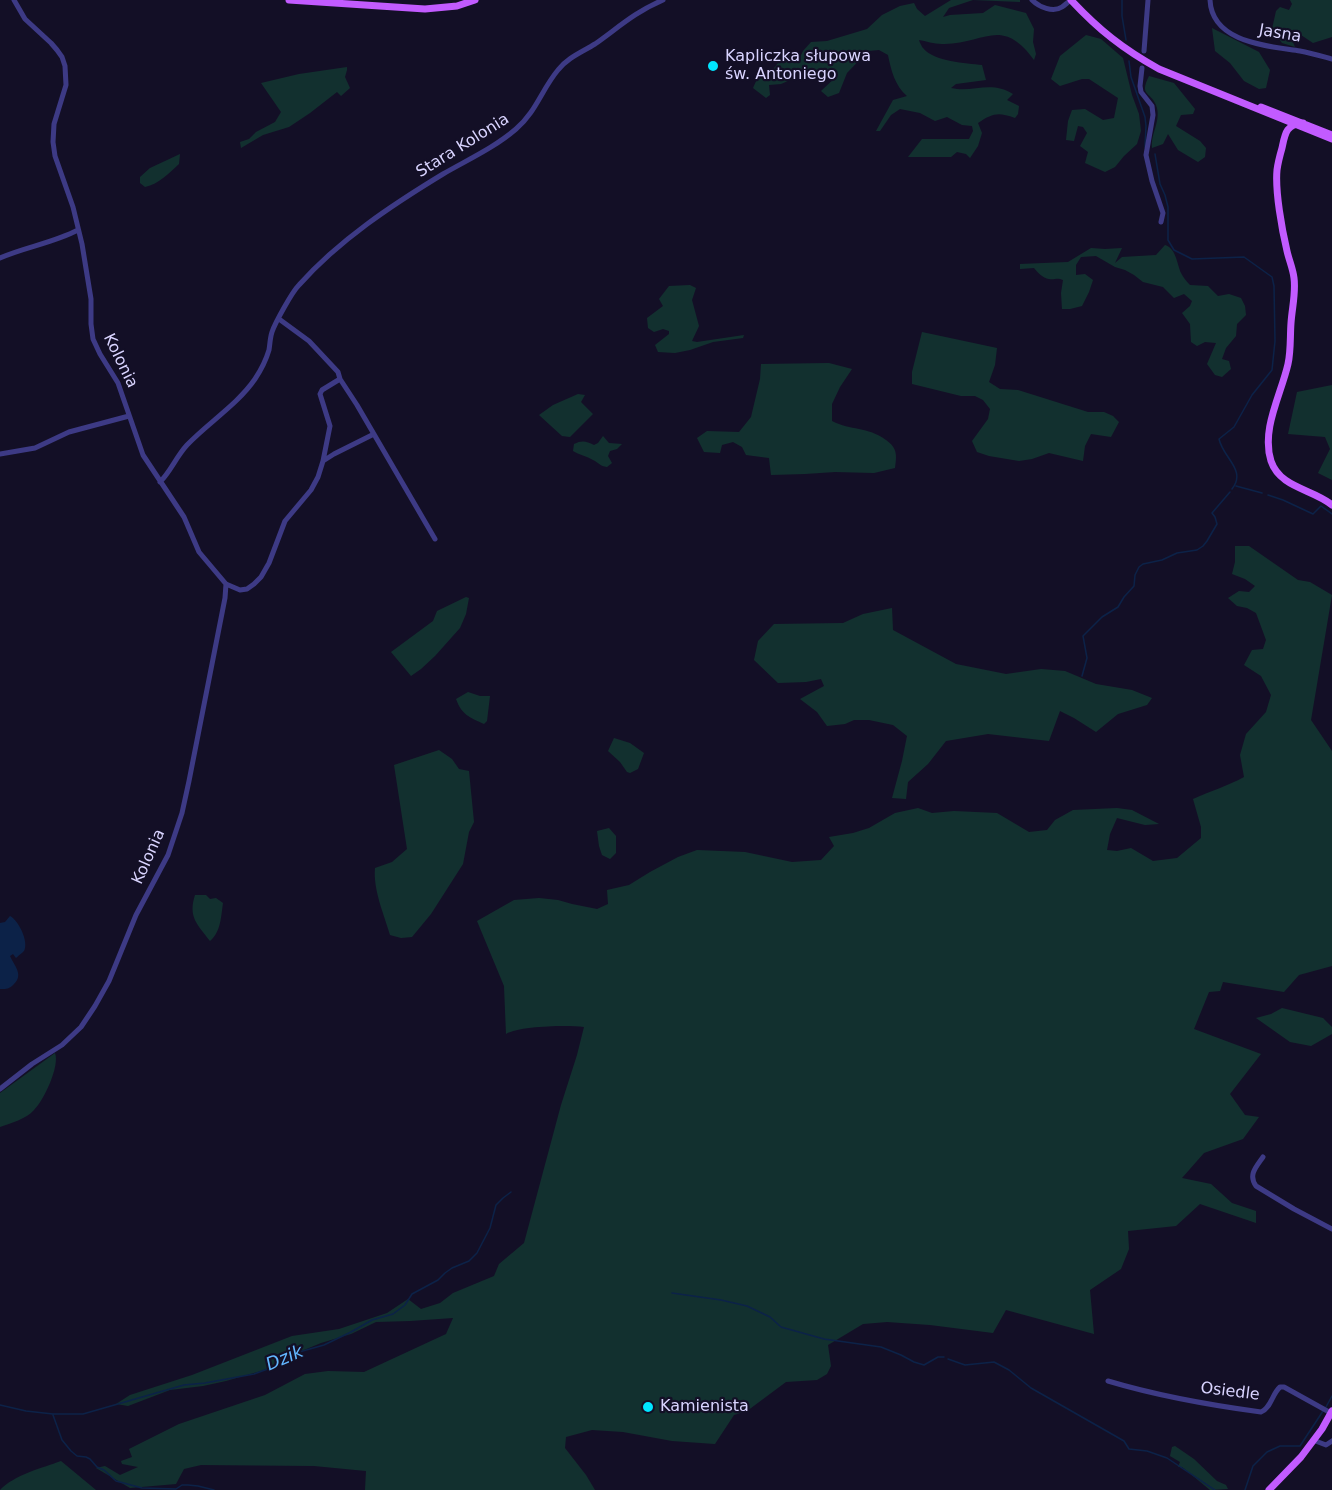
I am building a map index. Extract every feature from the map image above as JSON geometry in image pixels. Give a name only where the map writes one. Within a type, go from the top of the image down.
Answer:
[{"type":"main road","points":[[289,0],[425,9],[457,6],[475,0]]},
{"type":"main road","points":[[1071,0],[1090,21],[1137,57],[1172,74],[1288,117],[1298,126]]},
{"type":"main road","points":[[1239,100],[1276,118],[1332,140]]},
{"type":"main road","points":[[1276,118],[1282,125],[1285,136]]},
{"type":"main road","points":[[1281,153],[1298,126]]},
{"type":"main road","points":[[1332,135],[1298,126],[1290,127],[1285,136],[1277,170],[1285,240],[1295,289],[1289,361],[1269,432],[1270,453],[1274,467],[1286,481],[1332,505]]},
{"type":"main road","points":[[1269,1490],[1301,1457],[1328,1411]]},
{"type":"street","name":"Kolonia","points":[[14,0],[25,19],[57,50],[65,66],[66,85],[54,124],[53,142],[55,156],[73,207],[82,244],[93,339],[118,382],[143,455],[184,517],[199,552],[226,584],[240,590],[247,589],[261,577],[269,563],[285,520],[311,490],[323,461]]},
{"type":"street","name":"Stara Kolonia","points":[[160,482],[180,453],[244,393],[255,379],[265,362],[272,333],[295,290],[334,250],[406,197],[477,156],[518,128],[530,115],[552,76],[560,67],[628,18],[663,0]]},
{"type":"street","points":[[1032,0],[1039,6],[1061,9],[1071,0]]},
{"type":"street","points":[[1144,51],[1148,0]]},
{"type":"street","name":"Jasna","points":[[1210,0],[1214,16],[1220,25],[1246,41],[1260,46],[1308,52],[1332,59]]},
{"type":"street","points":[[1142,68],[1141,92],[1152,106],[1153,115],[1146,155],[1163,213],[1161,222]]},
{"type":"street","points":[[0,258],[78,230]]},
{"type":"street","points":[[279,319],[309,341],[338,372],[435,539]]},
{"type":"street","points":[[323,461],[330,426],[320,394],[322,390],[340,379]]},
{"type":"street","points":[[0,453],[35,448],[69,432],[129,416]]},
{"type":"street","points":[[323,461],[374,434]]},
{"type":"street","name":"Kolonia","points":[[0,1089],[32,1064],[62,1045],[81,1027],[109,981],[136,915],[168,855],[182,813],[189,781],[226,584]]},
{"type":"street","points":[[1263,1157],[1252,1173],[1252,1181],[1256,1186],[1332,1229]]},
{"type":"street","name":"Osiedle","points":[[1108,1381],[1193,1401],[1261,1412],[1266,1410],[1276,1389],[1280,1387],[1287,1388],[1328,1411]]},
{"type":"street","points":[[1313,1440],[1326,1445],[1332,1441]]},
{"type":"green space","points":[[951,0],[973,0],[949,8],[943,17],[983,13],[995,5],[1026,13],[1034,29],[1033,42],[1036,54],[1034,60],[1022,46],[1001,35],[942,44],[919,40],[928,53],[935,56],[951,61],[982,65],[986,80],[956,84],[951,88],[990,87],[1005,90],[1013,94],[1007,100],[1019,106],[1015,118],[996,115],[978,123],[982,133],[978,146],[970,158],[966,154],[957,152],[951,157],[908,157],[922,139],[969,139],[973,131],[972,126],[962,125],[947,117],[935,121],[920,113],[900,109],[891,115],[880,131],[876,131],[893,100],[907,96],[897,83],[888,55],[879,50],[868,51],[847,73],[839,93],[828,97],[821,91],[838,75],[835,72],[816,78],[806,73],[781,84],[769,85],[770,95],[766,98],[753,88],[757,79],[771,72],[787,51],[800,57],[811,42],[827,41],[867,29],[882,15],[900,6],[914,3],[925,16]]},
{"type":"green space","points":[[973,0],[1020,0],[1020,2]]},
{"type":"green space","points":[[1290,0],[1332,0],[1332,37],[1313,43],[1287,28],[1295,47],[1282,43],[1272,29],[1276,11],[1280,7],[1289,10],[1292,4]]},
{"type":"green space","points":[[1212,28],[1259,52],[1270,70],[1266,88],[1259,89],[1244,81],[1230,63],[1215,51]]},
{"type":"green space","points":[[1086,35],[1101,39],[1123,58],[1139,114],[1141,131],[1137,144],[1115,167],[1105,172],[1085,163],[1088,152],[1080,146],[1087,133],[1083,127],[1078,126],[1074,141],[1066,140],[1068,121],[1072,110],[1085,109],[1103,120],[1114,118],[1118,98],[1089,79],[1060,86],[1051,79],[1060,56]]},
{"type":"green space","points":[[347,67],[345,77],[350,88],[341,96],[337,92],[289,127],[263,135],[241,148],[240,142],[249,139],[256,132],[275,122],[281,112],[261,83],[299,74]]},
{"type":"green space","points":[[1149,76],[1174,83],[1195,109],[1193,114],[1181,115],[1176,126],[1200,141],[1206,148],[1205,157],[1198,162],[1178,150],[1168,134],[1163,144],[1152,148],[1158,116],[1154,101],[1145,90]]},
{"type":"green space","points":[[180,154],[179,164],[163,178],[145,187],[140,183],[140,177],[150,168]]},
{"type":"green space","points":[[1165,245],[1172,249],[1181,273],[1190,285],[1208,286],[1218,296],[1229,294],[1241,298],[1245,306],[1246,315],[1237,324],[1236,336],[1226,348],[1222,359],[1229,361],[1231,369],[1222,377],[1215,375],[1207,364],[1216,343],[1205,342],[1197,346],[1191,342],[1190,324],[1182,313],[1192,301],[1184,294],[1174,298],[1163,287],[1143,282],[1096,256],[1081,257],[1076,265],[1076,275],[1085,274],[1093,280],[1089,292],[1082,306],[1062,309],[1063,280],[1047,278],[1040,275],[1034,268],[1020,269],[1020,264],[1068,262],[1091,248],[1122,248],[1115,263],[1122,257],[1156,255]]},
{"type":"green space","points":[[690,285],[696,288],[692,300],[699,326],[692,341],[744,335],[743,338],[713,342],[675,353],[658,352],[655,345],[669,334],[669,331],[663,329],[654,332],[648,328],[647,318],[663,306],[659,299],[669,286]]},
{"type":"green space","points":[[922,332],[997,348],[995,365],[989,382],[1000,389],[1018,390],[1088,412],[1104,412],[1119,422],[1111,437],[1091,434],[1085,446],[1083,461],[1049,453],[1019,461],[977,452],[972,441],[988,419],[990,409],[983,400],[975,396],[961,396],[912,384],[912,372]]},
{"type":"green space","points":[[829,363],[852,369],[832,404],[832,421],[866,430],[886,440],[895,452],[895,468],[874,473],[771,475],[769,458],[746,455],[742,447],[733,442],[722,445],[720,453],[704,452],[697,438],[707,431],[739,432],[751,417],[761,364]]},
{"type":"green space","points":[[1332,385],[1332,480],[1318,473],[1330,449],[1325,437],[1288,434],[1297,392]]},
{"type":"green space","points":[[578,394],[585,395],[581,402],[593,414],[570,437],[562,436],[539,415],[553,405]]},
{"type":"green space","points":[[603,436],[609,443],[622,444],[610,451],[608,456],[612,463],[607,467],[573,451],[574,444],[584,442],[594,445]]},
{"type":"green space","points":[[1235,546],[1249,546],[1298,580],[1310,582],[1332,595],[1311,720],[1332,751],[1332,966],[1299,975],[1284,992],[1223,982],[1220,991],[1209,992],[1194,1029],[1261,1054],[1230,1094],[1245,1115],[1259,1117],[1243,1139],[1204,1153],[1182,1178],[1211,1184],[1232,1203],[1256,1211],[1256,1223],[1200,1204],[1176,1226],[1128,1231],[1129,1249],[1121,1269],[1090,1290],[1094,1334],[1006,1310],[993,1333],[887,1322],[863,1324],[828,1345],[831,1366],[827,1374],[817,1380],[786,1382],[747,1411],[734,1415],[715,1444],[672,1441],[623,1432],[592,1430],[566,1437],[565,1448],[595,1490],[365,1490],[366,1471],[314,1466],[201,1465],[184,1469],[176,1484],[130,1488],[96,1468],[105,1466],[120,1475],[138,1467],[122,1464],[121,1461],[132,1457],[129,1449],[179,1424],[265,1395],[305,1374],[328,1371],[364,1372],[446,1334],[453,1318],[376,1322],[351,1334],[287,1357],[268,1369],[203,1386],[170,1390],[128,1406],[116,1404],[130,1395],[192,1375],[292,1336],[339,1329],[387,1313],[408,1299],[421,1309],[440,1303],[453,1293],[494,1276],[499,1264],[524,1243],[584,1027],[532,1028],[506,1034],[504,986],[477,921],[514,900],[539,898],[558,900],[597,909],[608,904],[607,890],[629,885],[678,857],[697,850],[745,852],[792,862],[821,860],[834,846],[829,837],[869,828],[895,813],[918,808],[932,813],[954,811],[997,813],[1029,832],[1047,830],[1055,820],[1073,810],[1117,808],[1132,810],[1159,824],[1145,825],[1117,818],[1110,834],[1107,850],[1117,851],[1131,848],[1153,861],[1177,858],[1201,838],[1201,827],[1193,799],[1244,777],[1240,755],[1246,734],[1266,712],[1271,695],[1261,676],[1244,665],[1252,650],[1263,649],[1266,640],[1256,613],[1237,606],[1228,598],[1239,591],[1249,592],[1255,586],[1232,574]]},
{"type":"green space","points":[[466,597],[469,598],[466,614],[460,628],[435,656],[411,676],[391,652],[433,621],[437,611]]},
{"type":"green space","points":[[892,608],[893,630],[956,664],[1006,674],[1041,669],[1065,671],[1096,684],[1132,690],[1152,698],[1147,705],[1118,714],[1096,732],[1060,711],[1049,741],[988,734],[946,741],[928,764],[908,782],[906,799],[892,798],[907,736],[893,725],[869,720],[854,720],[845,724],[827,726],[817,712],[800,699],[824,686],[821,679],[778,683],[754,660],[758,641],[774,624],[843,623],[863,614]]},
{"type":"green space","points":[[468,692],[490,696],[487,721],[484,724],[467,715],[458,704],[456,699]]},
{"type":"green space","points":[[614,738],[630,743],[644,753],[638,769],[627,772],[608,751]]},
{"type":"green space","points":[[439,750],[452,759],[459,769],[469,771],[474,822],[469,832],[463,864],[431,914],[412,937],[401,938],[390,935],[377,893],[375,876],[375,868],[392,862],[407,849],[394,765]]},
{"type":"green space","points":[[609,828],[616,836],[616,853],[610,859],[602,855],[597,831]]},
{"type":"green space","points":[[195,895],[206,895],[210,899],[216,898],[223,903],[218,928],[210,941],[193,915]]},
{"type":"green space","points":[[1282,1008],[1323,1018],[1332,1027],[1332,1034],[1311,1046],[1290,1042],[1256,1018]]},
{"type":"green space","points":[[55,1053],[53,1074],[38,1105],[27,1116],[0,1127],[0,1093]]},
{"type":"green space","points":[[1175,1446],[1194,1459],[1228,1489],[1210,1490],[1182,1467],[1178,1467],[1180,1462],[1170,1456],[1172,1447]]},
{"type":"green space","points":[[61,1461],[96,1490],[0,1490],[20,1476]]},
{"type":"water","points":[[10,916],[17,922],[22,932],[25,947],[16,958],[13,954],[10,956],[17,970],[17,981],[9,988],[0,989],[0,923],[5,922]]},
{"type":"waterway","points":[[1122,0],[1126,40]]},
{"type":"waterway","points":[[1129,61],[1131,77],[1145,117],[1145,147]]},
{"type":"waterway","points":[[1155,154],[1160,184],[1168,207],[1168,240],[1174,250],[1192,259],[1244,257],[1272,277],[1275,341],[1272,370],[1252,395],[1234,427],[1219,439],[1236,470],[1236,482],[1232,489]]},
{"type":"waterway","points":[[1236,486],[1262,493]]},
{"type":"waterway","points":[[1082,676],[1087,658],[1083,636],[1102,617],[1118,607],[1134,586],[1135,575],[1139,567],[1177,553],[1197,550],[1203,546],[1217,524],[1212,513],[1230,492]]},
{"type":"waterway","points":[[1268,495],[1313,514],[1321,506],[1332,514]]},
{"type":"waterway","name":"Dzik","points":[[0,1405],[53,1414],[83,1414],[184,1385],[254,1374],[273,1367],[292,1354],[324,1345],[372,1320],[393,1314],[405,1305],[412,1294],[438,1280],[452,1268],[469,1261],[477,1253],[490,1228],[496,1205],[511,1192]]},
{"type":"waterway","points":[[672,1293],[747,1306],[770,1317],[781,1327],[824,1339],[881,1347],[924,1365],[938,1357],[944,1357]]},
{"type":"waterway","points":[[948,1359],[965,1365],[994,1362],[1009,1370],[1031,1388],[1124,1441],[1129,1449],[1147,1451],[1167,1458],[1215,1490]]},
{"type":"waterway","points":[[1326,1407],[1332,1396]]},
{"type":"waterway","points":[[1245,1490],[1253,1466],[1267,1452],[1280,1446],[1300,1446],[1323,1411]]},
{"type":"waterway","points":[[53,1415],[62,1440],[71,1451],[77,1456],[90,1459],[116,1481],[142,1488],[176,1489],[182,1485],[188,1485],[214,1490]]},
{"type":"place","name":"Kapliczka słupowa św. Antoniego","points":[[713,66]]},
{"type":"place","name":"Kamienista","points":[[648,1407]]}]
